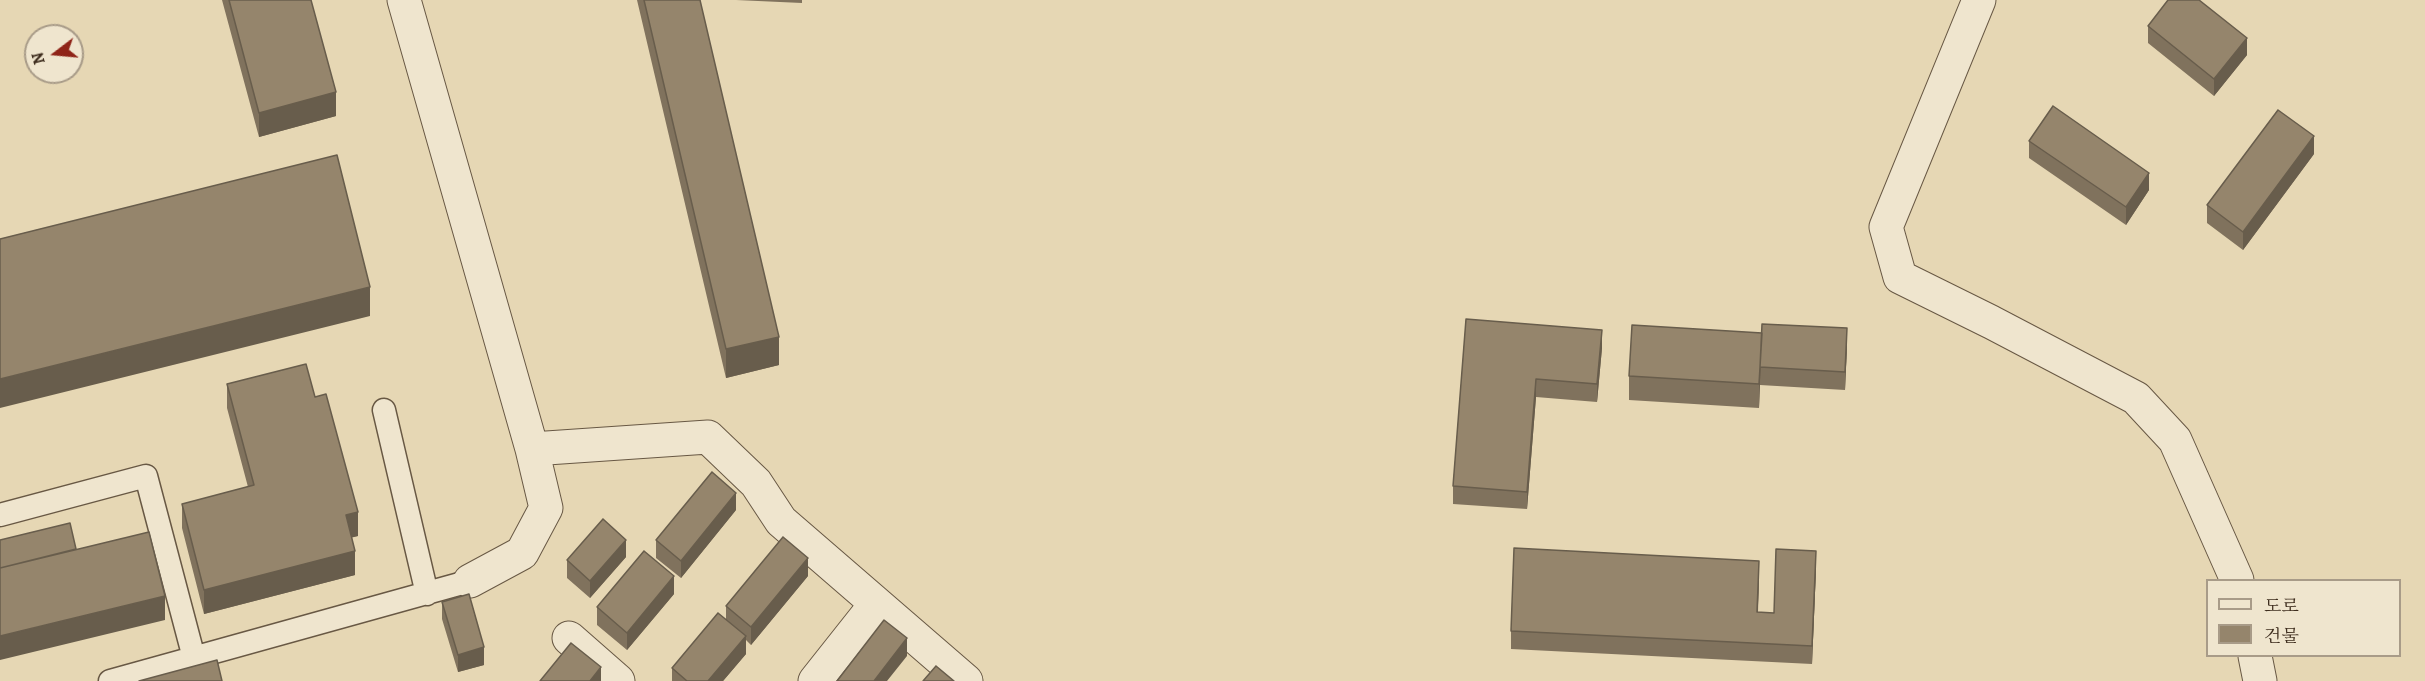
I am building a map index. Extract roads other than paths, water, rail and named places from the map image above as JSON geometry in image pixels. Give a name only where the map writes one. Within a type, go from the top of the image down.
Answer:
[{"type":"street","points":[[404,0],[532,449],[546,508],[522,553],[470,581]]},
{"type":"street","points":[[1979,0],[1886,227],[1900,277],[2136,398],[2175,440],[2237,579]]},
{"type":"street","points":[[532,449],[708,436],[756,483],[781,521],[966,681]]},
{"type":"street","points":[[815,681],[876,604]]},
{"type":"street","points":[[569,638],[618,681]]},
{"type":"street","points":[[2255,657],[2260,681]]},
{"type":"lane","points":[[384,410],[427,594]]},
{"type":"lane","points":[[0,515],[146,476],[194,658]]},
{"type":"lane","points":[[110,681],[470,581]]}]
